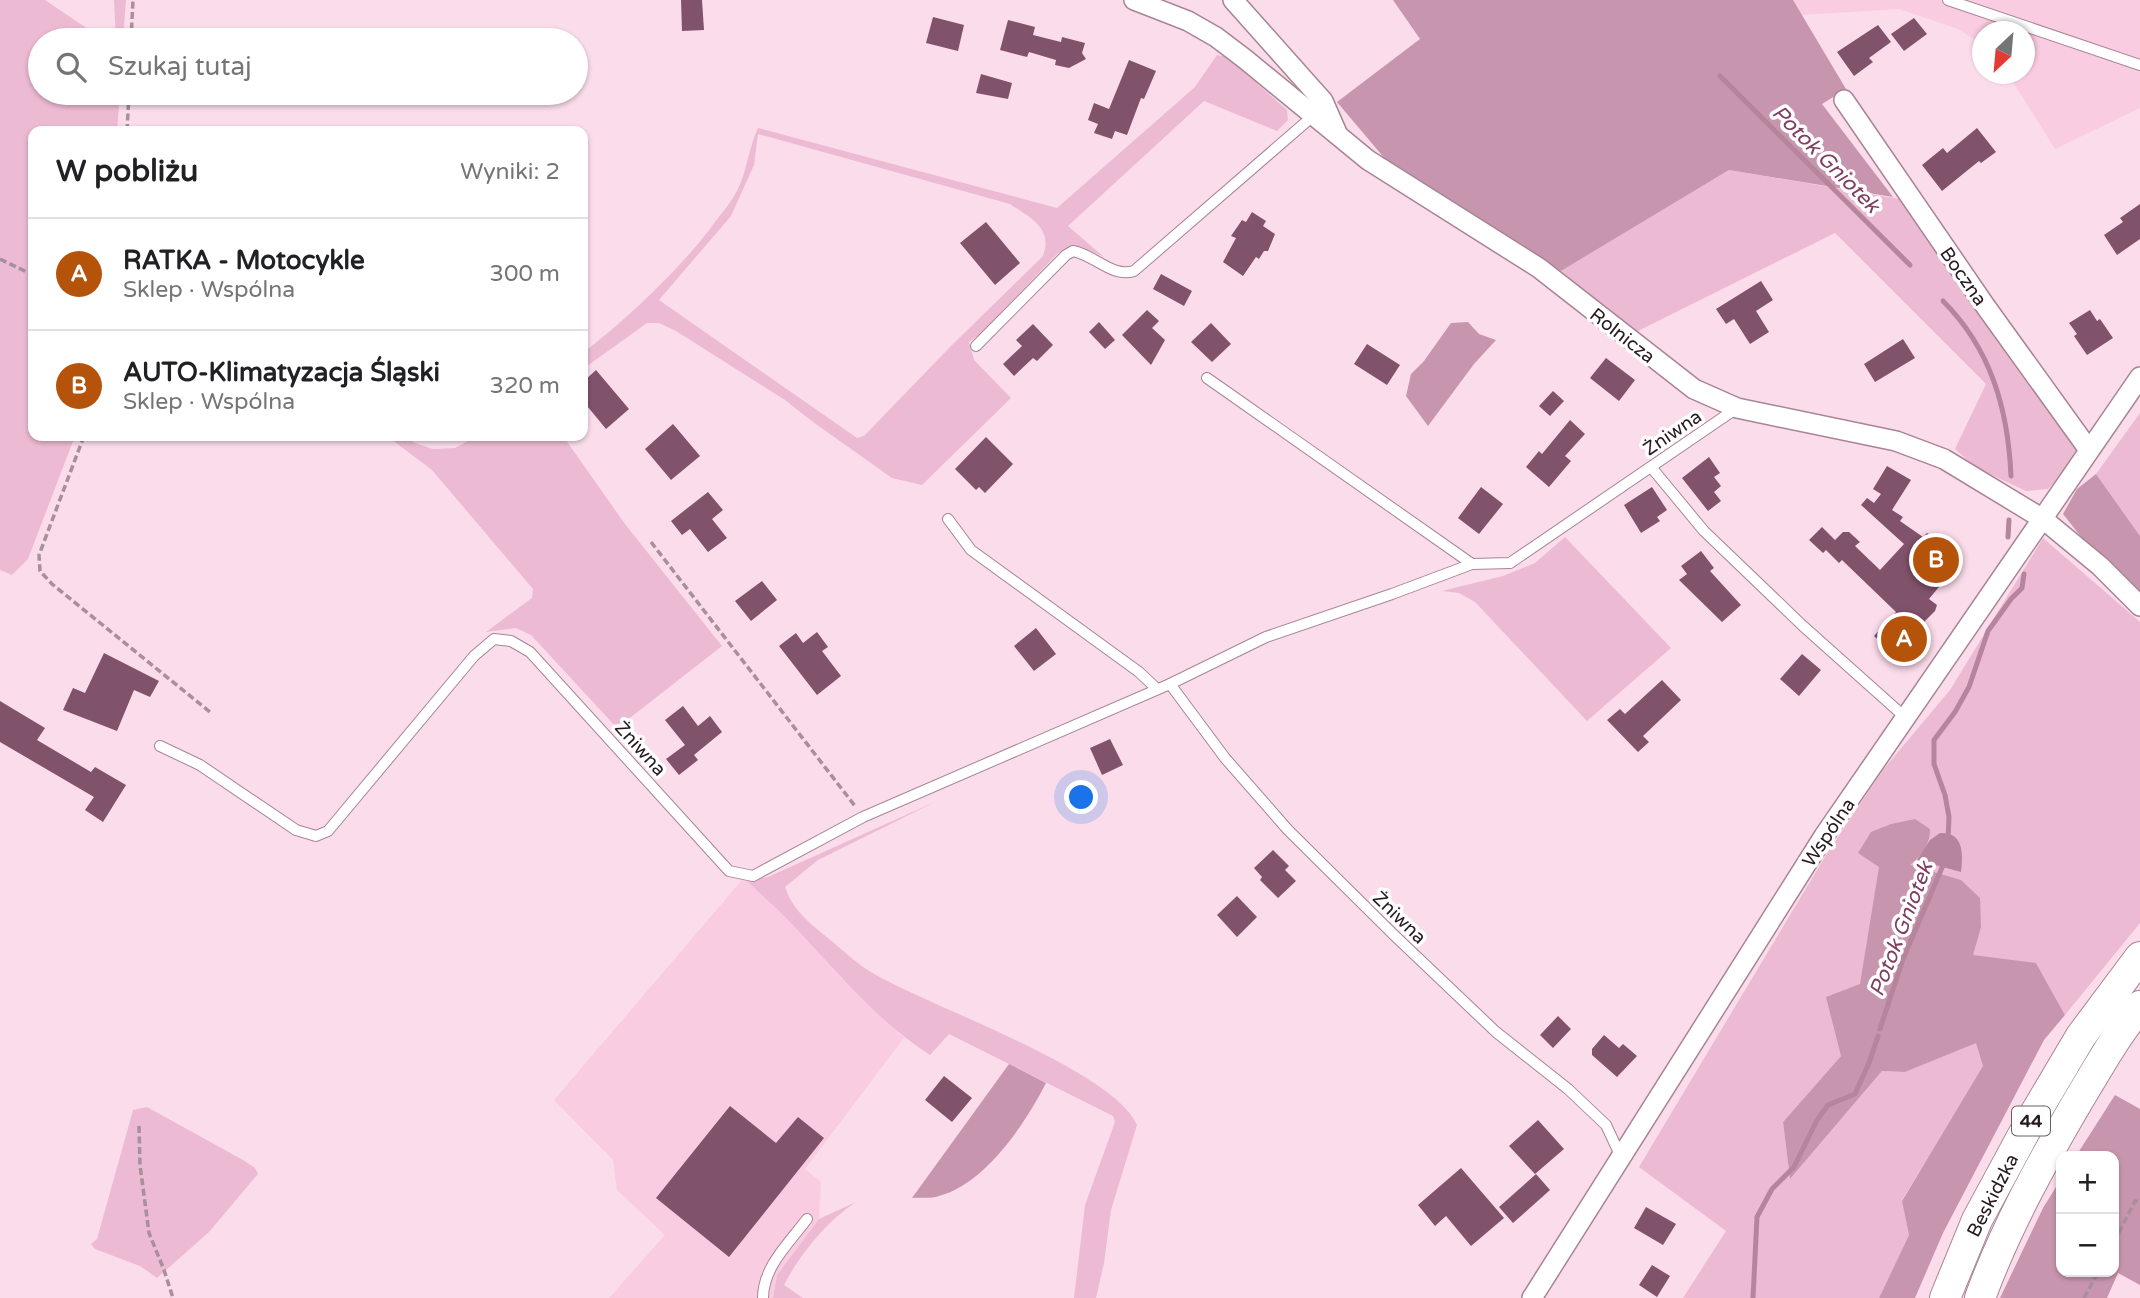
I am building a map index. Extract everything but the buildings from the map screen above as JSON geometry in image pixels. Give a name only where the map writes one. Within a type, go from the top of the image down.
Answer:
[{"type":"main road","name":"Beskidzka","points":[[1945,1298],[1977,1220],[2030,1122],[2081,1036],[2140,957]]},
{"type":"main road","name":"Beskidzka","points":[[1980,1298],[1988,1274],[2038,1169],[2121,1029],[2140,1006]]},
{"type":"street","name":"Rolnicza","points":[[1134,0],[1188,21],[1216,37],[1368,160],[1539,268],[1694,389],[1737,408],[1896,441],[1944,459],[2043,519],[2100,566],[2140,606]]},
{"type":"street","points":[[1233,0],[1322,101],[1339,138]]},
{"type":"street","name":"Boczna","points":[[1843,100],[2089,450]]},
{"type":"street","name":"Wspólna","points":[[1532,1298],[1824,836],[2140,377]]},
{"type":"lane","points":[[1948,0],[2140,65]]},
{"type":"lane","points":[[976,346],[1073,251],[1087,254],[1112,270],[1124,274],[1134,271],[1313,116]]},
{"type":"lane","points":[[1207,378],[1472,564]]},
{"type":"lane","name":"Żniwna","points":[[160,746],[200,765],[296,830],[316,836],[328,831],[474,656],[494,639],[511,641],[530,652],[729,871],[753,876],[863,817],[1157,690],[1266,636],[1472,564],[1510,563],[1737,408]]},
{"type":"lane","points":[[1651,467],[1704,531],[1803,626],[1906,718]]},
{"type":"lane","points":[[948,519],[971,550],[1139,672],[1157,690]]},
{"type":"lane","name":"Żniwna","points":[[1170,684],[1225,758],[1288,830],[1496,1032],[1567,1089],[1606,1125],[1621,1157]]},
{"type":"lane","points":[[763,1298],[763,1289],[770,1269],[807,1219]]},
{"type":"path","points":[[132,28],[133,0]]},
{"type":"path","points":[[127,126],[128,105]]},
{"type":"path","points":[[0,259],[28,273]]},
{"type":"path","points":[[82,441],[39,555],[40,571],[52,584],[210,712]]},
{"type":"path","points":[[651,542],[863,817]]},
{"type":"path","points":[[138,1126],[149,1233],[173,1298]]},
{"type":"path","points":[[2119,1232],[2135,1201],[2140,1201]]},
{"type":"path","points":[[2084,1298],[2095,1277]]},
{"type":"shaded area","points":[[0,0],[45,0],[86,28],[28,28],[28,105],[119,105],[117,126],[28,126],[28,441],[73,441],[28,559],[12,575],[0,570]]},
{"type":"shaded area","points":[[114,0],[126,0],[124,28],[115,28]]},
{"type":"shaded area","points":[[1393,0],[2140,0],[2140,108],[2055,149],[2014,84],[2035,84],[2035,21],[1972,21],[1972,38],[1958,29],[1899,9],[1421,39]]},
{"type":"shaded area","points":[[1393,0],[1793,0],[1846,89],[1822,104],[1893,197],[1729,170],[1561,271],[1386,160],[1337,102],[1420,39]]},
{"type":"shaded area","points":[[1217,55],[1227,57],[1287,110],[1288,120],[1277,131],[1204,101],[1068,226],[1104,257],[1079,246],[1058,253],[980,334],[969,342],[974,360],[1011,398],[922,485],[892,478],[785,400],[659,323],[647,323],[588,365],[588,349],[666,279],[728,204],[741,182],[758,128],[1057,208],[1195,87]],"holes":[[[758,134],[1010,204],[1032,219],[1045,238],[1043,256],[864,436],[857,438],[659,300],[731,216],[754,165]]]},
{"type":"shaded area","points":[[1729,170],[1906,200],[2080,454],[2048,489],[2026,491],[1975,467],[1955,449],[1986,384],[1835,233],[1634,333],[1561,271]]},
{"type":"shaded area","points":[[1468,322],[1479,334],[1496,340],[1474,364],[1428,426],[1406,396],[1411,374],[1424,361],[1451,323]]},
{"type":"shaded area","points":[[2140,413],[2140,536],[2096,474]]},
{"type":"shaded area","points":[[394,441],[412,441],[433,449],[455,448],[468,441],[567,441],[625,524],[722,646],[617,728],[531,635],[516,628],[486,632],[532,598],[533,589],[432,470]]},
{"type":"shaded area","points":[[2096,474],[2140,536],[2140,600],[2063,514],[2077,489]]},
{"type":"shaded area","points":[[1565,537],[1671,648],[1587,721],[1475,602],[1459,593],[1442,591],[1503,576],[1535,563]]},
{"type":"shaded area","points":[[2043,538],[2140,622],[2140,923],[2065,1015],[2036,963],[1841,1056],[1783,1122],[1790,1179],[1882,1071],[1905,1072],[1976,1042],[1984,1066],[1902,1200],[1909,1235],[1879,1298],[1683,1298],[1726,1231],[1639,1167],[1826,855],[1882,771],[1950,690]]},
{"type":"shaded area","points":[[937,801],[818,860],[785,887],[793,903],[815,928],[870,971],[1059,1062],[1094,1083],[1121,1104],[1137,1125],[1111,1210],[1096,1298],[1074,1298],[1085,1205],[1115,1122],[1113,1116],[949,1034],[930,1055],[873,1010],[747,881],[768,877]]},
{"type":"shaded area","points":[[1915,819],[1930,829],[1930,835],[1924,849],[1910,865],[1961,880],[1980,898],[1981,927],[1973,955],[2036,963],[2065,1015],[2044,1040],[1943,1233],[1915,1298],[1879,1298],[1909,1235],[1902,1201],[1983,1066],[1976,1043],[1905,1072],[1882,1071],[1790,1179],[1783,1122],[1841,1056],[1826,997],[1860,984],[1879,867],[1858,853],[1871,832]]},
{"type":"shaded area","points":[[1940,833],[1954,836],[1958,840],[1962,851],[1961,872],[1917,860],[1930,840]]},
{"type":"shaded area","points":[[742,880],[747,881],[789,920],[840,977],[904,1038],[805,1169],[821,1182],[819,1219],[777,1275],[773,1298],[609,1298],[665,1235],[617,1190],[613,1160],[554,1100]]},
{"type":"shaded area","points":[[1009,1064],[1046,1083],[1015,1134],[988,1166],[956,1189],[936,1197],[912,1198]]},
{"type":"shaded area","points":[[2115,1095],[2140,1109],[2140,1285],[2119,1274],[2119,1151],[2079,1151]]},
{"type":"shaded area","points":[[147,1107],[243,1160],[255,1168],[258,1174],[209,1232],[157,1278],[140,1266],[95,1249],[91,1244],[97,1239],[133,1110]]},
{"type":"shaded area","points":[[2056,1187],[2056,1277],[2116,1277],[2107,1298],[2000,1298],[2043,1208]]},
{"type":"shaded area","points":[[856,1202],[815,1239],[784,1285],[803,1298],[773,1298],[777,1275],[819,1219]]},
{"type":"waterway","name":"Potok Gniotek","points":[[1720,76],[1910,265]]},
{"type":"waterway","name":"Potok Gniotek","points":[[1943,301],[1973,339],[1994,381],[2006,427],[2011,476]]},
{"type":"waterway","name":"Potok Gniotek","points":[[2008,537],[2009,520]]},
{"type":"waterway","name":"Potok Gniotek","points":[[1948,839],[1949,817],[1945,795],[1934,764],[1934,740],[1969,687],[1988,631],[2022,588],[2024,574]]},
{"type":"waterway","name":"Potok Gniotek","points":[[1880,1029],[1903,959],[1944,863]]},
{"type":"waterway","name":"Potok Gniotek","points":[[1753,1298],[1757,1217],[1772,1189],[1794,1167],[1817,1120],[1828,1105],[1855,1094],[1878,1036]]},
{"type":"place","name":"AUTO-Klimatyzacja Śląski","points":[[1936,560]]},
{"type":"place","name":"RATKA - Motocykle","points":[[1904,639]]}]
